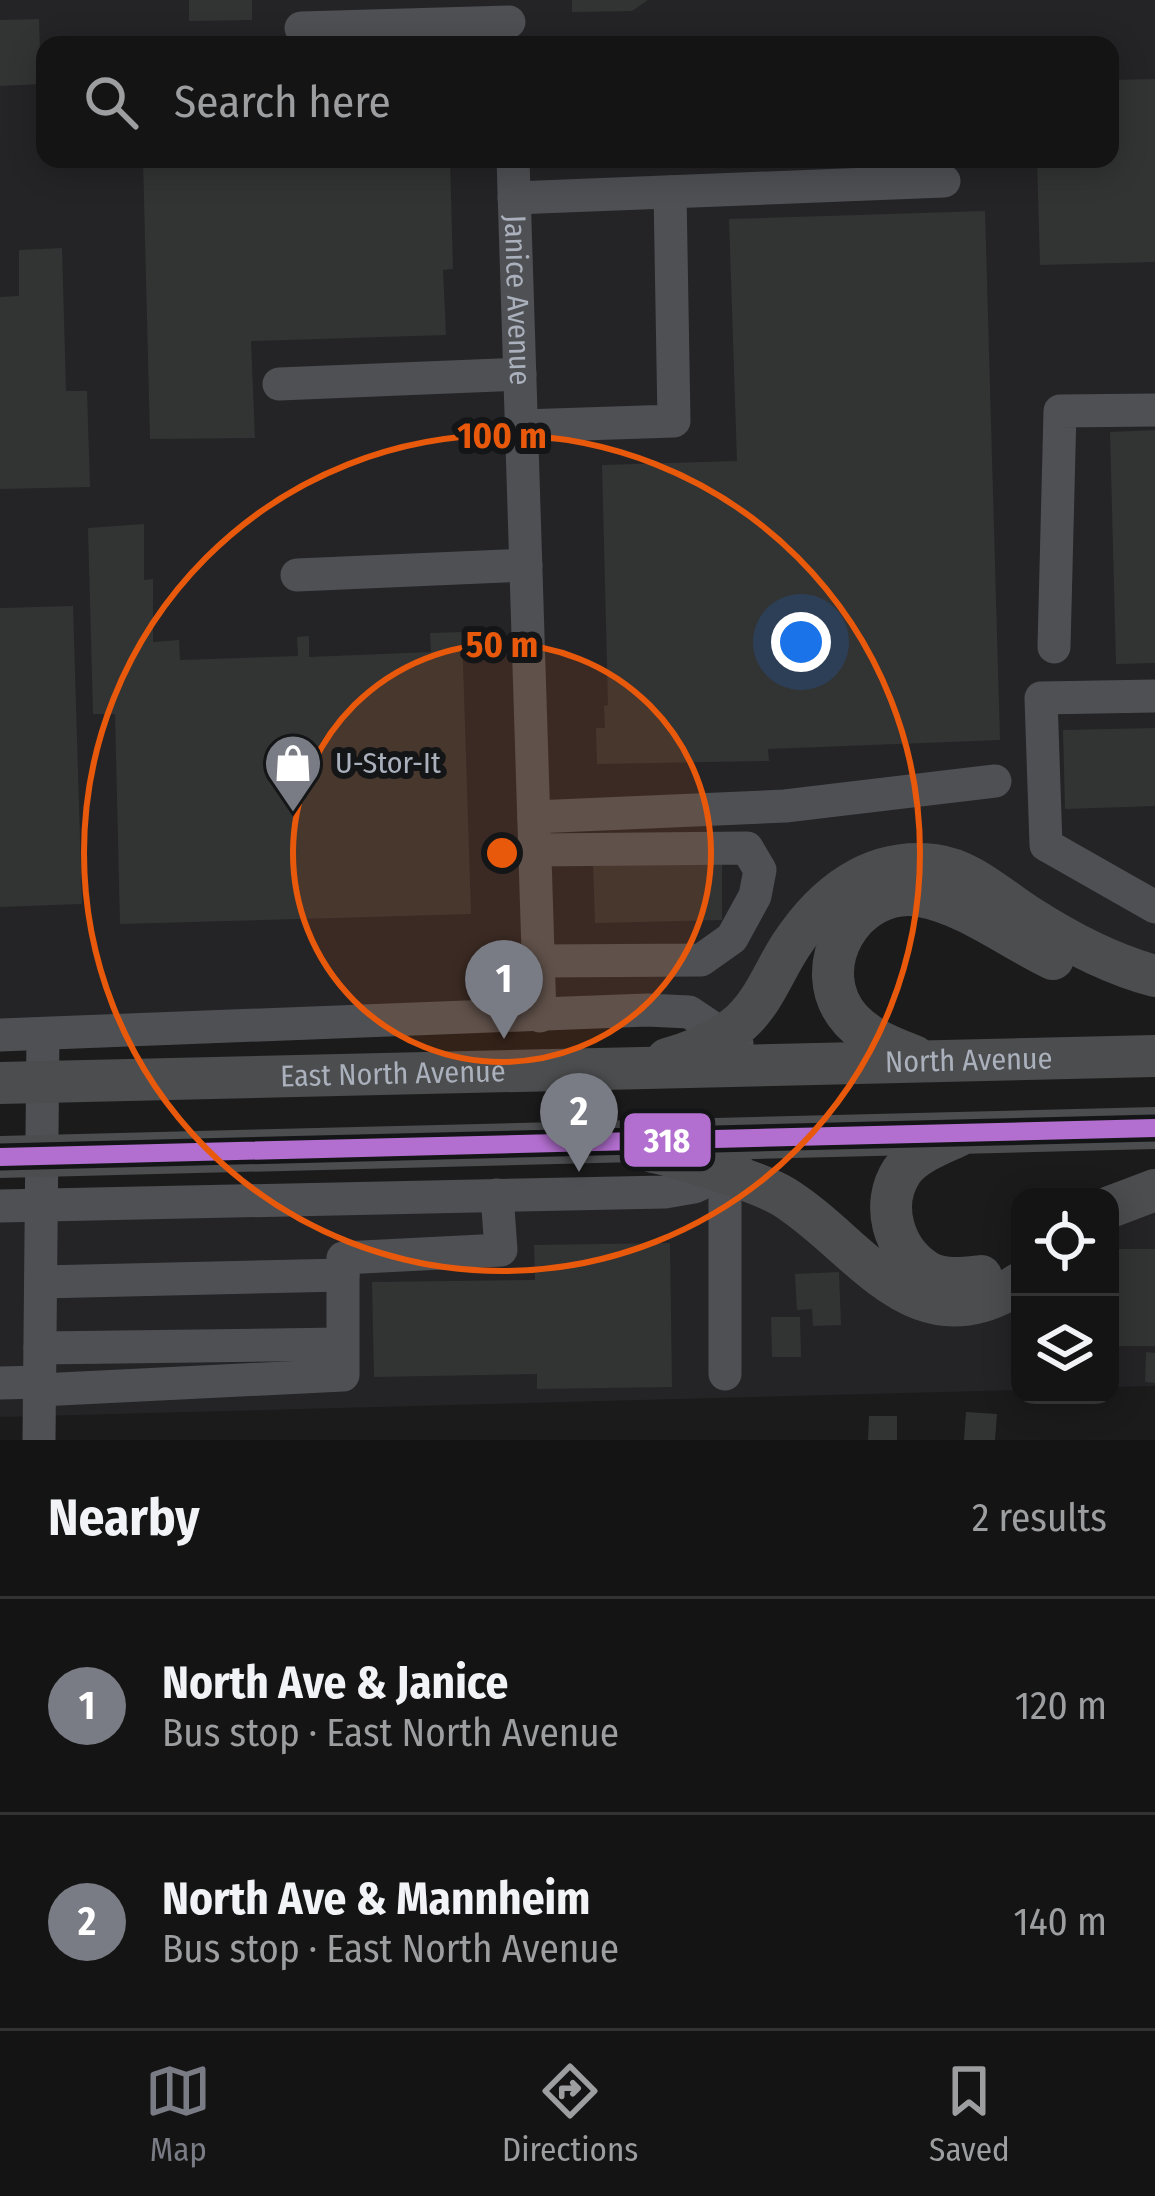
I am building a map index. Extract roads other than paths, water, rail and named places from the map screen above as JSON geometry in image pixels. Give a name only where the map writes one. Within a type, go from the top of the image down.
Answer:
[{"type":"main road","points":[[635,1070],[689,1052],[741,1022],[792,943],[838,889],[868,872],[902,865],[937,865],[975,879],[1032,919],[1114,965],[1155,976]]},
{"type":"main road","points":[[927,1061],[876,1041],[848,1018],[832,974],[842,933],[857,916],[896,896],[951,905],[1110,987],[1155,995]]},
{"type":"main road","name":"North Avenue","points":[[782,1065],[1155,1056]]},
{"type":"main road","name":"East North Avenue","points":[[0,1083],[782,1065]]},
{"type":"main road","points":[[21,1156],[1155,1128]]},
{"type":"main road","points":[[965,1132],[904,1167],[890,1198],[896,1235],[928,1273],[951,1279],[979,1276],[1011,1262]]},
{"type":"main road","points":[[605,1142],[681,1158],[782,1196],[850,1254],[928,1303],[976,1305],[1011,1288]]},
{"type":"street","points":[[301,28],[509,22]]},
{"type":"street","name":"Janice Avenue","points":[[513,168],[540,1016]]},
{"type":"street","points":[[514,198],[944,181]]},
{"type":"street","points":[[522,426],[674,421],[670,192]]},
{"type":"street","points":[[279,384],[520,374]]},
{"type":"street","points":[[1054,646],[1060,411],[1155,410]]},
{"type":"street","points":[[297,575],[526,565]]},
{"type":"street","points":[[1155,696],[1041,698],[1046,845],[1155,907]]},
{"type":"street","points":[[534,833],[994,781]]},
{"type":"street","points":[[534,833],[747,848],[760,869],[755,896],[732,938],[701,960],[538,961]]},
{"type":"street","name":"East North Avenue","points":[[0,1035],[647,1010],[688,1012],[719,1036],[782,1065]]},
{"type":"street","points":[[39,1440],[41,1205],[21,1156],[43,1082],[43,1034]]},
{"type":"street","points":[[0,1206],[665,1192],[725,1175],[784,1137]]},
{"type":"street","points":[[725,1175],[725,1374]]},
{"type":"street","points":[[0,1383],[40,1373],[342,1344],[343,1258],[501,1250],[497,1195]]},
{"type":"street","points":[[40,1282],[343,1275]]},
{"type":"place","name":"U-Stor-It","points":[[293,814]]},
{"type":"place","name":"North Ave & Janice","points":[[504,1039]]},
{"type":"place","name":"North Ave & Mannheim","points":[[579,1172]]}]
